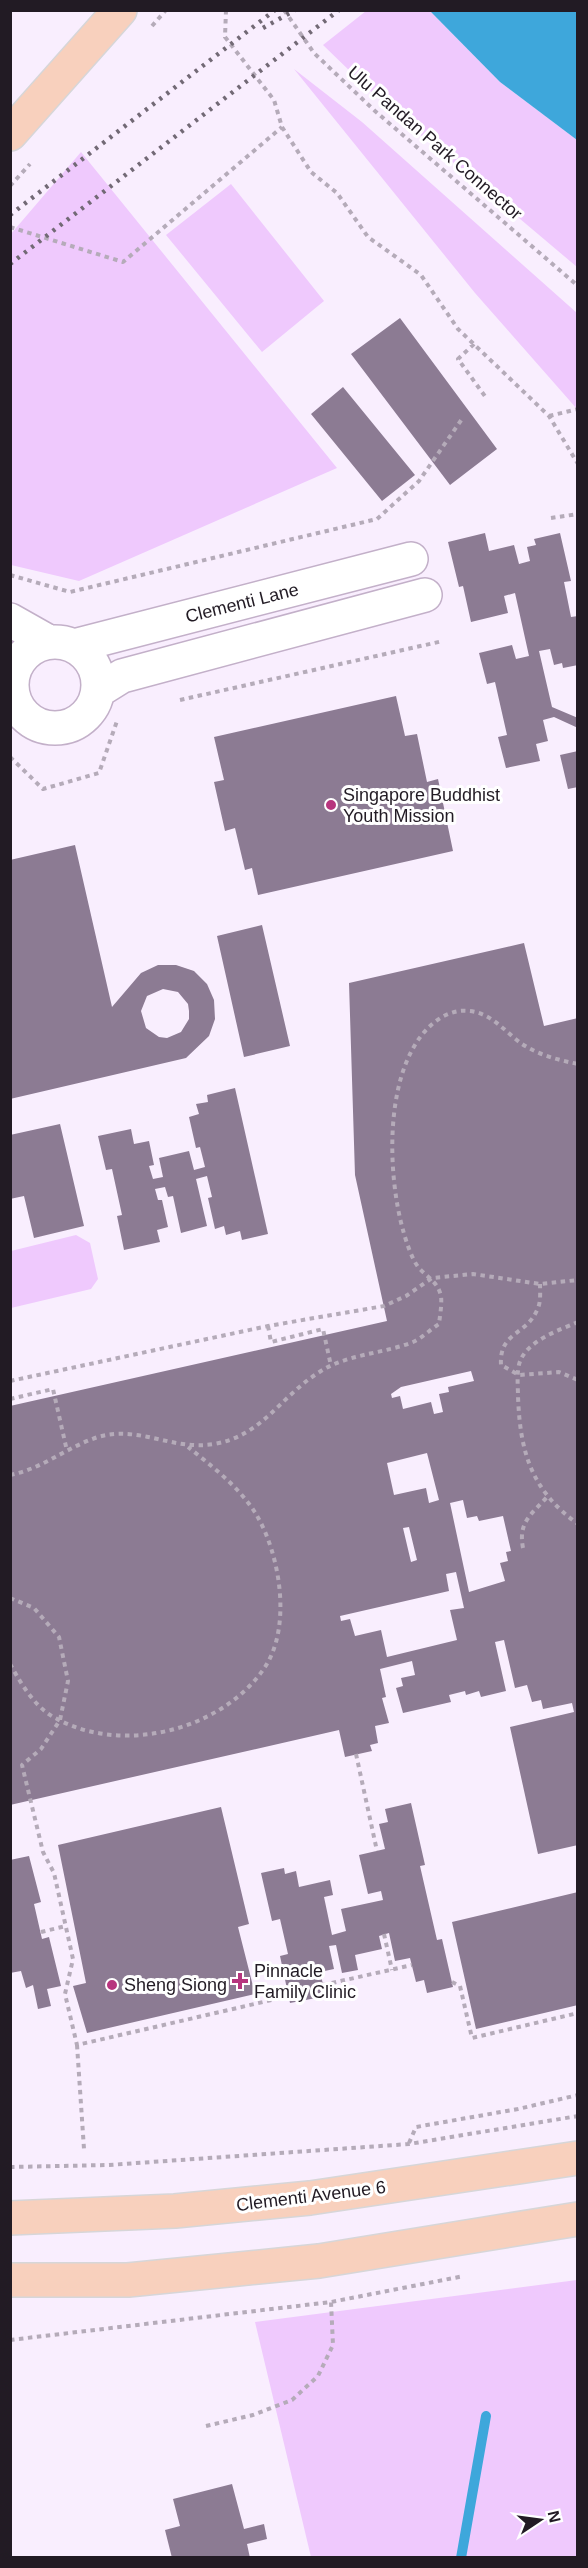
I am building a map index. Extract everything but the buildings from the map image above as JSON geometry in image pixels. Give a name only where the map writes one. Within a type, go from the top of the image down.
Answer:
[{"type":"main road","points":[[10,134],[120,10]]},
{"type":"main road","name":"Clementi Avenue 6","points":[[21,2214],[175,2211],[310,2198],[578,2158]]},
{"type":"main road","points":[[10,2295],[94,2281],[319,2261],[578,2219]]},
{"type":"main road","points":[[10,2280],[94,2281]]},
{"type":"street","name":"Clementi Lane","points":[[411,559],[31,650],[18,664],[13,676],[13,699],[24,714],[35,723],[49,728],[63,727],[109,702],[122,676],[425,596]]},
{"type":"street","points":[[10,620],[61,644],[93,664],[109,702]]},
{"type":"path","points":[[226,10],[225,38],[274,100],[282,127],[310,172],[337,193],[368,237],[421,275],[458,329],[549,416],[578,464]]},
{"type":"path","name":"Ulu Pandan Park Connector","points":[[284,10],[314,53],[375,111],[578,286]]},
{"type":"path","points":[[10,228],[123,262],[282,127]]},
{"type":"path","points":[[474,343],[458,359],[487,399]]},
{"type":"path","points":[[549,416],[578,409]]},
{"type":"path","points":[[10,575],[70,592],[377,519],[419,481],[462,419]]},
{"type":"path","points":[[551,518],[574,512],[578,514]]},
{"type":"path","points":[[177,700],[443,641]]},
{"type":"path","points":[[10,757],[43,789],[99,773],[109,702]]},
{"type":"path","points":[[10,1475],[31,1471],[99,1437],[135,1433],[188,1447],[216,1444],[249,1433],[318,1372],[415,1341],[439,1324],[441,1296],[432,1278],[419,1267],[403,1231],[392,1160],[395,1096],[405,1063],[417,1038],[440,1016],[469,1010],[492,1018],[523,1044],[541,1054],[578,1064]]},
{"type":"path","points":[[10,1381],[267,1326],[384,1306],[406,1296],[432,1278],[474,1274],[540,1284],[578,1280]]},
{"type":"path","points":[[540,1284],[540,1305],[523,1330],[508,1338],[500,1351],[501,1365],[519,1375],[559,1372],[578,1380]]},
{"type":"path","points":[[578,1322],[533,1344],[520,1360],[519,1375],[519,1427],[528,1467],[547,1497],[578,1524]]},
{"type":"path","points":[[267,1326],[271,1342],[323,1329],[331,1366]]},
{"type":"path","points":[[10,1399],[53,1389],[67,1451]]},
{"type":"path","points":[[10,1664],[27,1693],[60,1720],[85,1731],[134,1737],[180,1727],[225,1708],[266,1666],[282,1622],[278,1565],[256,1514],[220,1473],[188,1447]]},
{"type":"path","points":[[523,1548],[520,1533],[524,1523],[547,1497]]},
{"type":"path","points":[[10,1598],[34,1608],[59,1637],[68,1681],[60,1720],[41,1749],[22,1766],[42,1852],[54,1873],[73,1959],[65,1994],[77,2044],[84,2149]]},
{"type":"path","points":[[356,1754],[376,1851]]},
{"type":"path","points":[[41,1932],[66,1926]]},
{"type":"path","points":[[384,1934],[392,1970]]},
{"type":"path","points":[[323,1985],[412,1965]]},
{"type":"path","points":[[452,1982],[460,1986],[472,2038],[578,2013]]},
{"type":"path","points":[[77,2044],[289,1996]]},
{"type":"path","points":[[409,2144],[416,2127],[518,2109],[578,2095]]},
{"type":"path","points":[[10,2167],[109,2165],[409,2144],[578,2116]]},
{"type":"path","points":[[10,2340],[331,2302],[460,2277]]},
{"type":"path","points":[[206,2426],[253,2415],[292,2400],[318,2376],[333,2345],[331,2302]]},
{"type":"shaded area","points":[[366,11],[430,11],[500,82],[577,140],[577,267],[385,105],[323,45]]},
{"type":"shaded area","points":[[294,69],[362,122],[577,313],[577,409],[475,293]]},
{"type":"shaded area","points":[[81,152],[337,468],[79,581],[11,565],[10,235]]},
{"type":"shaded area","points":[[231,184],[324,301],[262,352],[166,235]]},
{"type":"shaded area","points":[[76,1235],[90,1243],[98,1279],[91,1289],[11,1308],[11,1251]]},
{"type":"shaded area","points":[[577,2280],[577,2557],[311,2557],[255,2322]]},
{"type":"water","points":[[430,11],[577,11],[577,140],[500,82]]},
{"type":"waterway","points":[[461,2558],[486,2416]]},
{"type":"railway","points":[[10,215],[275,10]]},
{"type":"railway","points":[[263,28],[295,10]]},
{"type":"railway","points":[[10,264],[339,10]]},
{"type":"place","name":"Singapore Buddhist Youth Mission","points":[[331,805]]},
{"type":"place","name":"Pinnacle Family Clinic","points":[[240,1981]]},
{"type":"place","name":"Sheng Siong","points":[[112,1985]]}]
